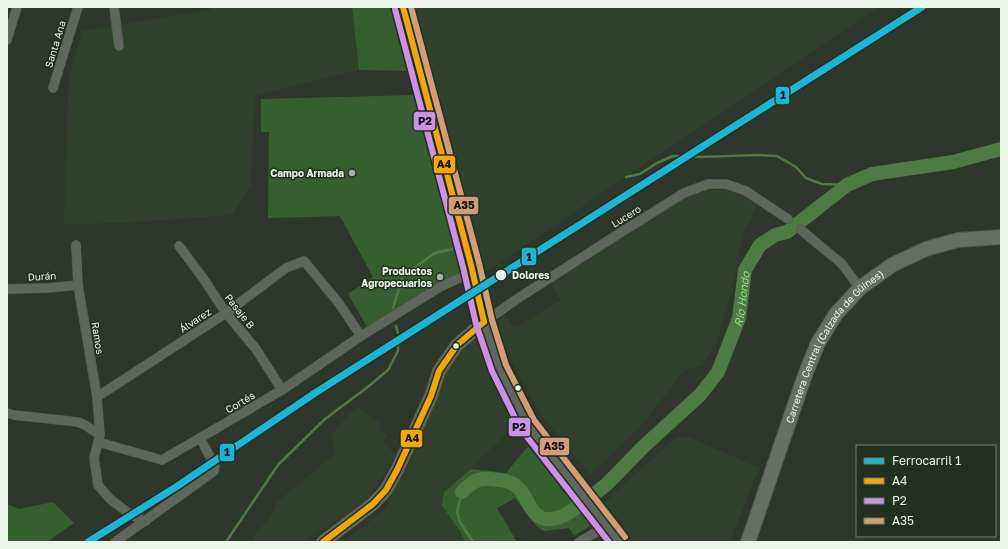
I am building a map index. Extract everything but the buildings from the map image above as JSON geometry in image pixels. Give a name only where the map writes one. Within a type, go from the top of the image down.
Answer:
[{"type":"main road","points":[[402,7],[473,272],[484,322],[500,368],[527,424],[619,542]]},
{"type":"main road","name":"Carretera Central (Calzada de Güines)","points":[[748,542],[805,375],[818,343],[836,314],[860,288],[892,265],[926,249],[958,240],[1001,237]]},
{"type":"main road","points":[[323,542],[373,504],[386,490],[397,470],[439,371],[457,345],[484,322]]},
{"type":"street","points":[[7,40],[17,7]]},
{"type":"street","name":"Santa Ana","points":[[53,88],[78,7]]},
{"type":"street","points":[[114,7],[120,46]]},
{"type":"street","name":"Lucero","points":[[484,322],[520,297],[620,233],[684,194],[708,184],[726,184],[746,191],[788,219]]},
{"type":"street","points":[[801,230],[841,263],[860,288]]},
{"type":"street","name":"Ramos","points":[[76,245],[78,285],[97,397],[99,439],[94,458],[98,485],[110,499],[131,515],[146,521]]},
{"type":"street","name":"Pasaje B","points":[[179,246],[203,278],[226,313],[256,349],[282,390]]},
{"type":"street","name":"Álvarez","points":[[97,397],[226,313],[286,268],[304,261],[338,302],[360,336]]},
{"type":"street","name":"Cortés","points":[[7,413],[78,422],[85,425],[99,439],[162,460],[282,390],[360,336],[440,287],[473,272]]},
{"type":"street","name":"Durán","points":[[7,289],[48,288],[78,285]]},
{"type":"street","points":[[115,542],[128,538],[146,521],[214,470],[215,466],[200,438]]},
{"type":"street","points":[[579,542],[607,526]]},
{"type":"shaded area","points":[[211,7],[352,7],[359,70],[255,96],[251,184],[233,215],[120,223],[64,224],[69,77],[82,31],[210,10]]},
{"type":"shaded area","points":[[414,7],[878,7],[484,273]]},
{"type":"shaded area","points":[[727,189],[746,195],[759,203],[743,234],[731,295],[717,342],[702,366],[685,370],[640,427],[590,475],[542,416],[518,373],[497,328],[504,312],[514,328],[561,300],[549,282],[685,197],[707,190]]},
{"type":"shaded area","points":[[473,338],[489,364],[516,424],[466,473],[460,531],[465,542],[343,542],[386,509],[447,366]]},
{"type":"shaded area","points":[[358,408],[374,421],[377,418],[383,424],[379,429],[387,436],[382,442],[396,454],[379,483],[364,503],[303,542],[256,542],[253,537],[270,517],[278,501],[336,453],[331,434],[350,414]]},
{"type":"shaded area","points":[[676,437],[689,437],[759,468],[730,542],[633,542],[605,502]]},
{"type":"green space","points":[[352,7],[388,7],[399,21],[403,29],[409,45],[414,71],[359,70]]},
{"type":"green space","name":"Campo Armada","points":[[416,95],[461,272],[441,282],[367,327],[348,294],[373,277],[340,216],[268,218],[269,132],[261,132],[261,99]]},
{"type":"green space","points":[[528,446],[591,525],[574,536],[569,528],[544,531],[537,527],[515,498],[497,508],[517,542],[465,542],[460,531],[442,506],[444,492],[471,469],[506,473]]},
{"type":"green space","points":[[53,502],[74,523],[47,542],[7,542],[7,504],[19,509]]},
{"type":"waterway","name":"Río Hondo","points":[[593,495],[607,484],[643,447],[700,395],[718,372],[739,318],[745,270],[760,245],[775,235],[787,232],[847,185],[872,174],[953,162],[1001,149]]},
{"type":"waterway","points":[[626,177],[640,174],[657,163],[673,156],[700,157],[759,155],[777,156],[796,167],[806,178],[822,184],[847,185]]},
{"type":"waterway","points":[[393,308],[403,276],[435,253],[452,249]]},
{"type":"waterway","points":[[396,326],[398,333]]},
{"type":"waterway","points":[[226,542],[278,465],[325,419],[388,370],[398,351],[398,345]]},
{"type":"waterway","name":"Río Hondo","points":[[462,492],[478,480],[503,480],[515,485],[521,491],[534,512],[539,517],[545,519],[558,518],[581,504]]},
{"type":"waterway","name":"Río Hondo","points":[[462,492],[457,512],[460,522],[473,542]]},
{"type":"rail line","name":"1","points":[[88,542],[176,487],[315,393],[922,7]]},
{"type":"transit line","name":"A4","points":[[403,7],[471,265],[484,322]]},
{"type":"transit line","name":"A35","points":[[411,7],[479,263],[492,320],[506,365],[534,420],[625,537]]},
{"type":"transit line","name":"P2","points":[[395,9],[463,267],[476,324],[492,371],[520,428],[609,542]]},
{"type":"transit line","name":"A4","points":[[323,542],[373,504],[386,490],[397,470],[431,396],[439,371],[457,345],[484,322]]},
{"type":"place","name":"Campo Armada","points":[[352,173]]},
{"type":"place","name":"Dolores","points":[[501,275]]},
{"type":"place","name":"Productos Agropecuarios","points":[[440,277]]}]
